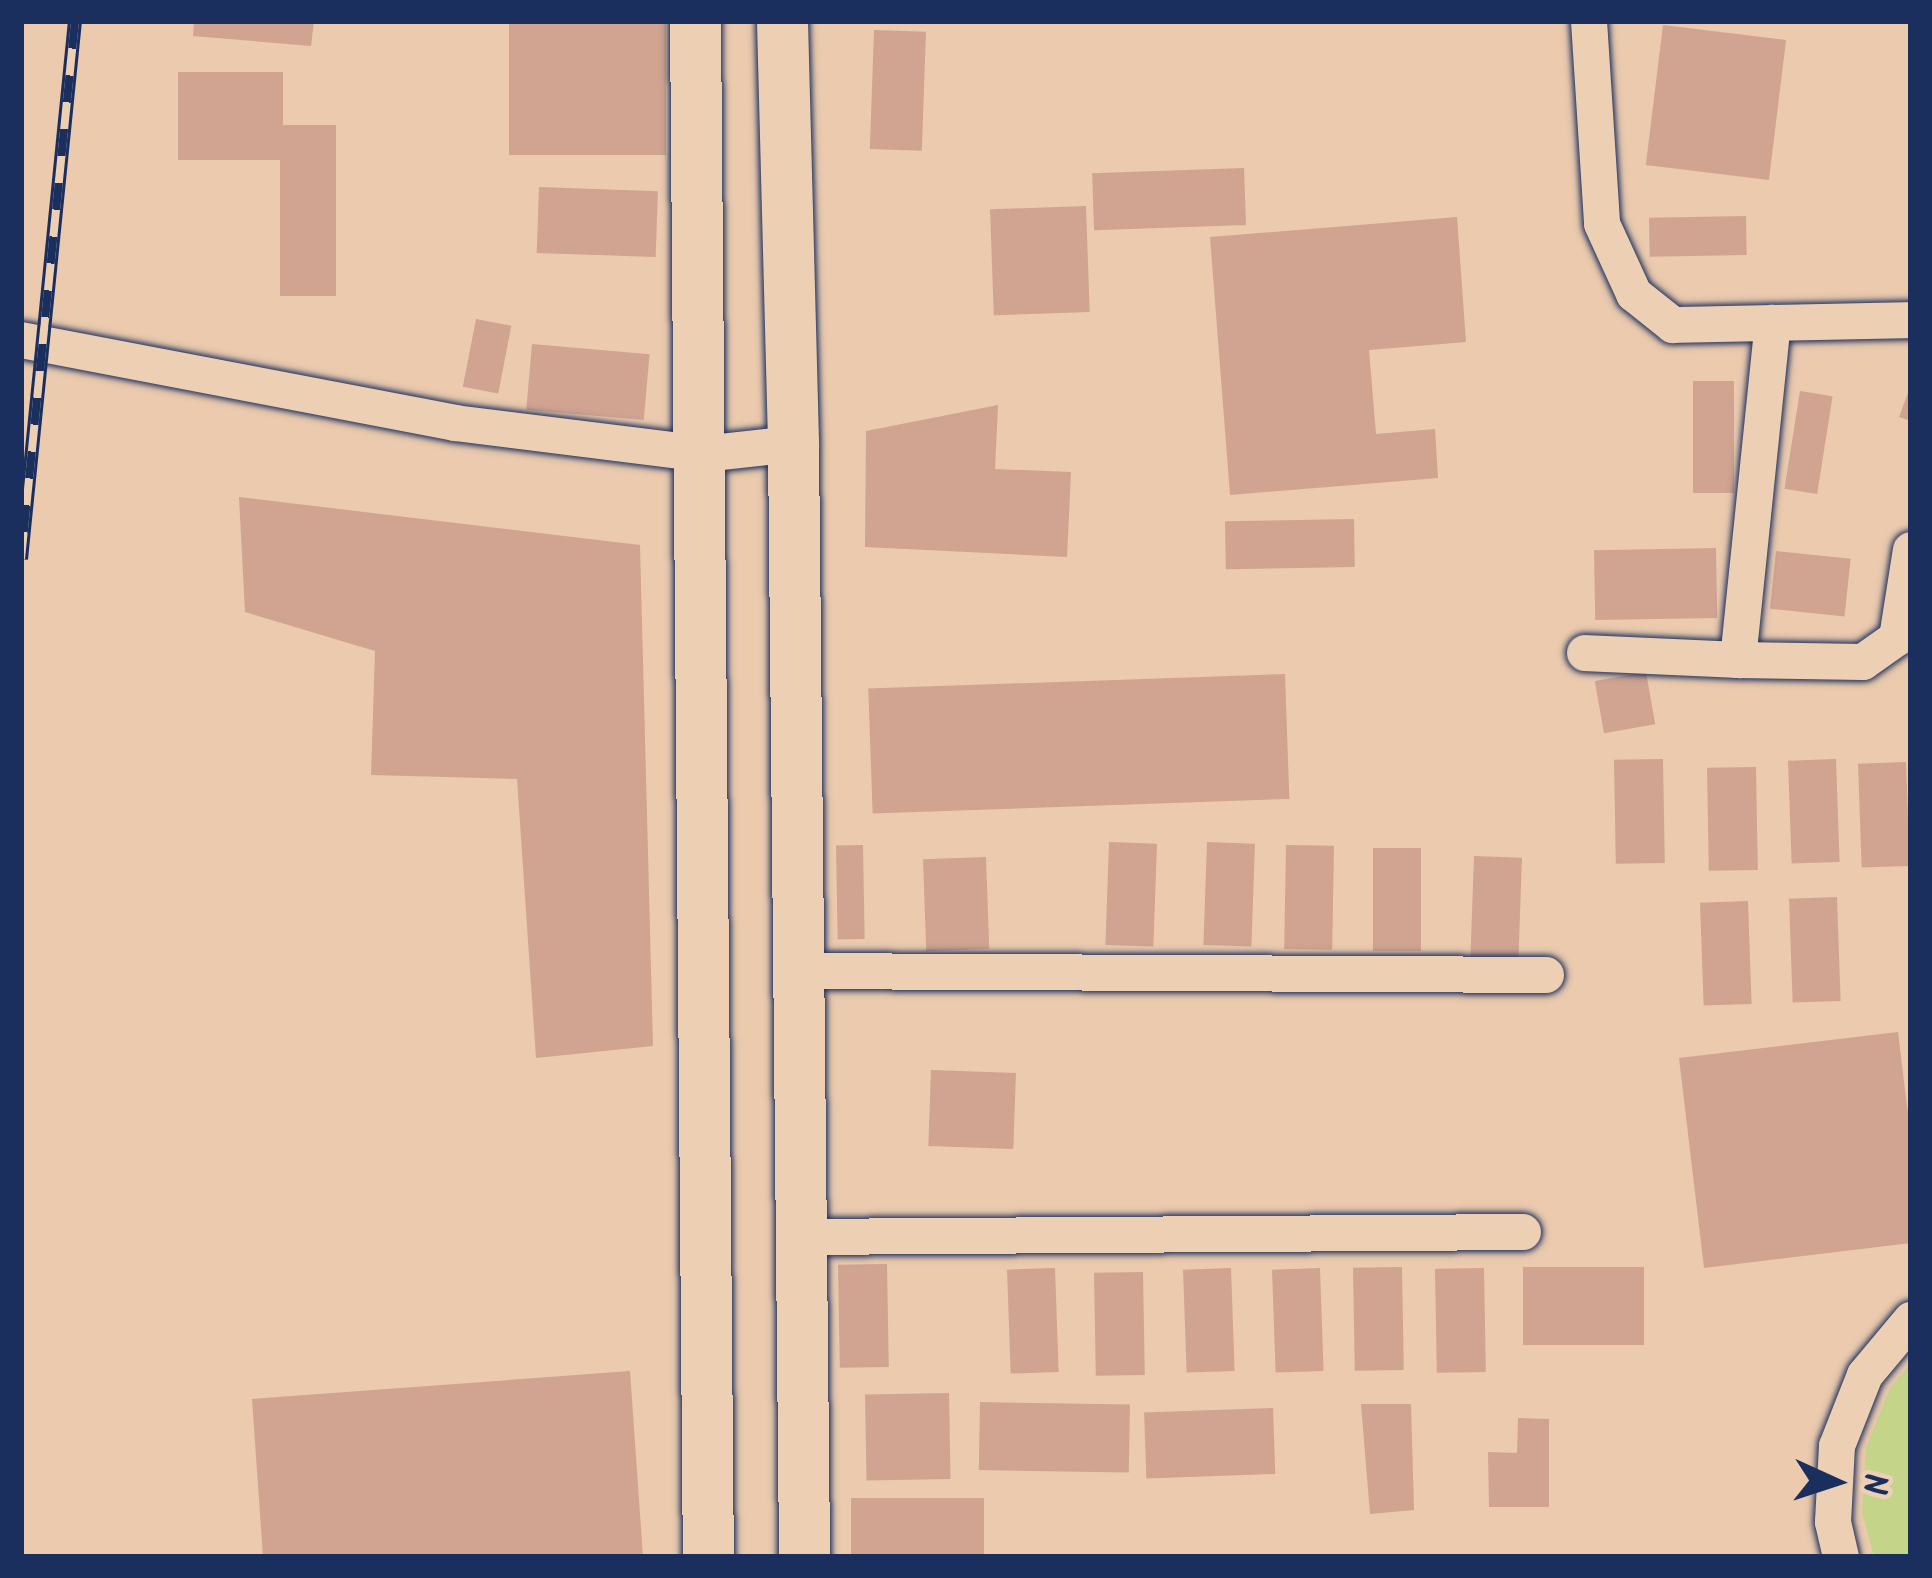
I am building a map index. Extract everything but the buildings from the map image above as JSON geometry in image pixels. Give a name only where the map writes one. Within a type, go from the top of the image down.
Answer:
[{"type":"main road","points":[[695,21],[703,454],[708,1557]]},
{"type":"main road","points":[[782,21],[793,444],[794,971],[804,1557]]},
{"type":"street","points":[[1589,21],[1602,224],[1634,294],[1673,326],[1911,320]]},
{"type":"street","points":[[1738,659],[1773,323]]},
{"type":"street","points":[[21,340],[455,423],[703,454],[793,444]]},
{"type":"street","points":[[1585,653],[1863,662],[1897,638],[1911,550]]},
{"type":"street","points":[[794,971],[1546,975]]},
{"type":"street","points":[[797,1237],[1523,1232]]},
{"type":"street","points":[[1841,1557],[1833,1522],[1837,1445],[1864,1375],[1911,1320]]},
{"type":"green space","points":[[1911,1363],[1911,1557],[1874,1557],[1862,1513],[1866,1448],[1890,1388]]},
{"type":"railway","points":[[21,559],[75,21]]}]
